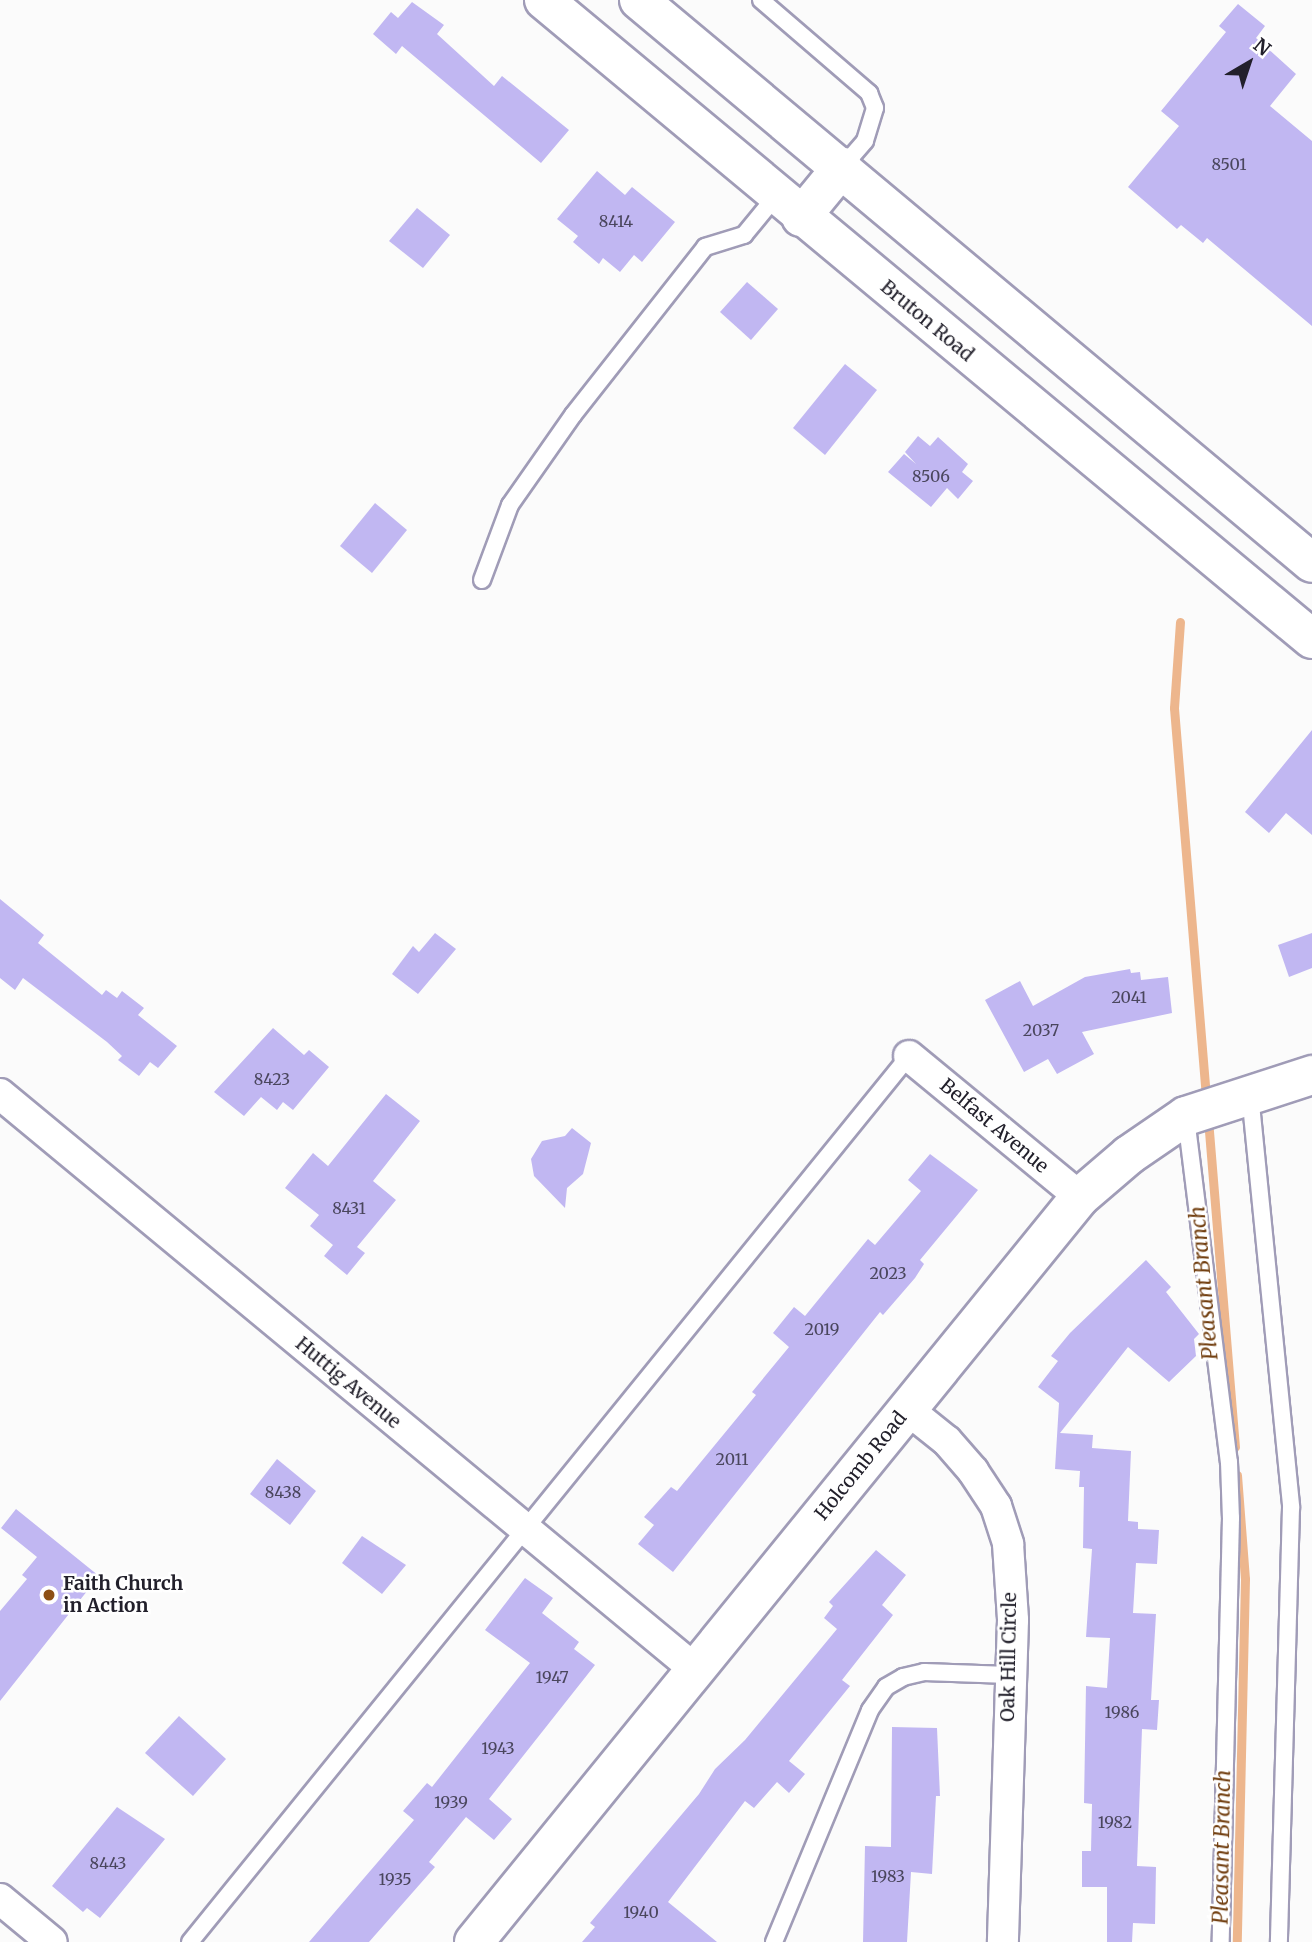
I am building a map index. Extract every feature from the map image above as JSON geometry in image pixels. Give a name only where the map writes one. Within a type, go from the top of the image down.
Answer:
[{"type":"main road","points":[[639,0],[842,167],[1312,564]]},
{"type":"main road","name":"Bruton Road","points":[[558,4],[789,206],[1312,639]]},
{"type":"main road","points":[[789,206],[842,167]]},
{"type":"main road","name":"Holcomb Road","points":[[474,1942],[1080,1197],[1129,1155],[1186,1116],[1241,1095],[1312,1075]]},
{"type":"street","name":"Belfast Avenue","points":[[909,1056],[1080,1197]]},
{"type":"street","name":"Huttig Avenue","points":[[0,1094],[696,1671]]},
{"type":"street","name":"Oak Hill Circle","points":[[907,1409],[947,1441],[996,1506],[1008,1544],[1013,1620],[1009,1675],[1003,1942]]},
{"type":"street","points":[[0,1899],[52,1942]]},
{"type":"lane","points":[[761,0],[869,93],[875,108],[865,141],[842,167]]},
{"type":"lane","points":[[482,580],[510,505],[573,415],[705,247],[744,234],[789,206]]},
{"type":"lane","points":[[190,1942],[522,1528],[909,1056]]},
{"type":"lane","points":[[1241,1095],[1291,1508],[1279,1942]]},
{"type":"lane","points":[[1186,1116],[1229,1462],[1231,1518],[1221,1942]]},
{"type":"lane","points":[[774,1942],[870,1710],[887,1687],[903,1677],[924,1672],[1009,1675]]},
{"type":"building","points":[[412,2],[444,25],[437,34],[494,86],[502,76],[569,130],[541,163],[402,46],[396,54],[373,34],[391,12],[398,18]]},
{"type":"building","points":[[1238,4],[1265,26],[1256,38],[1296,74],[1270,106],[1312,141],[1312,326],[1207,238],[1203,243],[1181,225],[1177,229],[1128,187],[1179,126],[1161,111],[1226,32],[1219,26]]},
{"type":"building","points":[[597,171],[625,195],[632,187],[675,222],[642,262],[634,255],[620,272],[603,258],[599,264],[573,242],[578,236],[557,219]]},
{"type":"building","points":[[417,208],[450,235],[423,268],[389,241]]},
{"type":"building","points":[[747,282],[778,309],[751,340],[720,312]]},
{"type":"building","points":[[845,364],[877,390],[825,455],[793,428]]},
{"type":"building","points":[[918,436],[930,446],[938,437],[968,464],[962,472],[973,481],[958,499],[947,488],[931,507],[888,472],[904,454],[916,464],[905,452]]},
{"type":"building","points":[[375,503],[407,530],[372,573],[340,546]]},
{"type":"building","points":[[1312,730],[1312,835],[1286,813],[1269,833],[1245,812]]},
{"type":"building","points":[[0,899],[44,935],[38,943],[102,995],[106,990],[117,998],[122,991],[144,1008],[138,1015],[177,1046],[158,1068],[150,1062],[139,1076],[118,1060],[122,1056],[107,1042],[23,978],[15,990],[0,978]]},
{"type":"building","points":[[435,933],[456,949],[418,994],[392,974],[413,946],[419,952]]},
{"type":"building","points":[[1312,933],[1312,968],[1289,977],[1278,945]]},
{"type":"building","points":[[1130,969],[1131,973],[1140,972],[1141,980],[1168,977],[1172,1013],[1082,1032],[1094,1054],[1057,1074],[1048,1059],[1024,1072],[985,1000],[1020,981],[1033,1006],[1085,977]]},
{"type":"building","points":[[273,1028],[304,1055],[309,1050],[329,1067],[293,1110],[283,1102],[277,1110],[261,1097],[244,1116],[214,1092]]},
{"type":"building","points":[[386,1094],[420,1121],[373,1181],[396,1200],[357,1247],[365,1253],[347,1275],[324,1256],[333,1245],[310,1226],[319,1215],[285,1188],[313,1153],[328,1166]]},
{"type":"building","points":[[572,1128],[591,1143],[583,1174],[567,1188],[565,1208],[534,1176],[531,1159],[542,1141],[565,1136]]},
{"type":"building","points":[[930,1154],[978,1190],[920,1260],[924,1264],[915,1278],[883,1315],[880,1312],[673,1572],[638,1544],[654,1525],[644,1517],[671,1487],[677,1491],[756,1395],[752,1392],[789,1347],[773,1333],[794,1307],[805,1316],[868,1239],[875,1245],[921,1191],[908,1180]]},
{"type":"building","points":[[1146,1260],[1171,1287],[1166,1292],[1199,1334],[1194,1339],[1196,1356],[1169,1382],[1128,1347],[1060,1433],[1093,1435],[1092,1448],[1131,1451],[1128,1521],[1138,1522],[1138,1529],[1159,1530],[1157,1564],[1136,1563],[1133,1613],[1156,1614],[1151,1700],[1159,1700],[1157,1730],[1142,1729],[1137,1866],[1156,1867],[1155,1924],[1133,1923],[1132,1942],[1107,1942],[1107,1887],[1082,1887],[1082,1851],[1091,1851],[1092,1804],[1084,1803],[1086,1686],[1107,1688],[1110,1638],[1086,1637],[1092,1549],[1083,1548],[1084,1487],[1079,1487],[1080,1471],[1055,1469],[1059,1403],[1038,1387],[1058,1361],[1051,1356],[1070,1333]]},
{"type":"building","points":[[277,1459],[316,1491],[290,1525],[250,1494]]},
{"type":"building","name":"Faith Church in Action","points":[[16,1509],[99,1576],[0,1701],[0,1611],[27,1579],[22,1575],[37,1557],[1,1528]]},
{"type":"building","points":[[362,1536],[406,1565],[382,1594],[342,1563]]},
{"type":"building","points":[[876,1550],[906,1575],[882,1605],[893,1615],[842,1680],[850,1686],[789,1761],[805,1774],[789,1793],[777,1782],[754,1808],[745,1801],[668,1902],[717,1942],[582,1942],[595,1927],[590,1923],[699,1794],[715,1769],[745,1740],[837,1629],[824,1618],[833,1606],[829,1602]]},
{"type":"building","points":[[525,1578],[553,1598],[542,1613],[579,1642],[574,1649],[595,1665],[489,1799],[512,1819],[494,1840],[466,1817],[429,1862],[435,1867],[369,1942],[309,1942],[414,1820],[403,1811],[427,1783],[432,1787],[530,1663],[485,1630]]},
{"type":"building","points":[[179,1716],[226,1759],[193,1796],[145,1753]]},
{"type":"building","points":[[892,1727],[937,1728],[940,1796],[936,1796],[932,1874],[911,1872],[907,1942],[863,1942],[865,1846],[891,1847]]},
{"type":"building","points":[[117,1807],[165,1839],[100,1918],[87,1908],[83,1912],[52,1886]]},
{"type":"waterway","name":"Pleasant Branch","points":[[1180,622],[1174,708],[1206,1099]]},
{"type":"waterway","name":"Pleasant Branch","points":[[1208,1119],[1235,1447]]},
{"type":"waterway","name":"Pleasant Branch","points":[[1237,1475],[1245,1579],[1237,1942]]},
{"type":"place","name":"Faith Church in Action","points":[[49,1595]]}]
